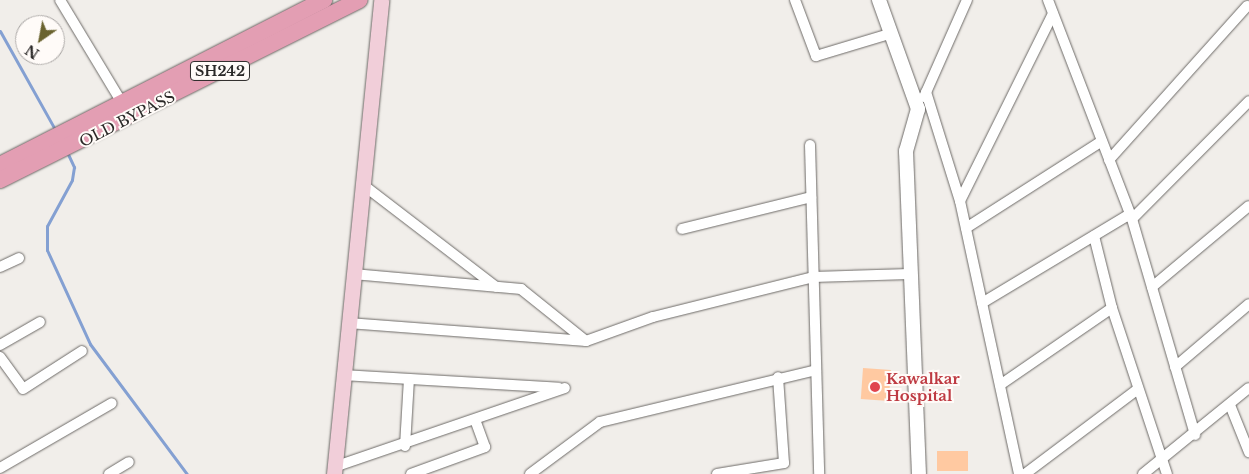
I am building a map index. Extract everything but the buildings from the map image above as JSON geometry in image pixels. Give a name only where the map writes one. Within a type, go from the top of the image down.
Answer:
[{"type":"main road","name":"OLD BYPASS","points":[[0,180],[45,152],[126,111],[324,0]]},
{"type":"main road","name":"OLD BYPASS","points":[[126,111],[360,0]]},
{"type":"main road","points":[[334,471],[380,0]]},
{"type":"main road","name":"OLD BYPASS","points":[[0,165],[45,152]]},
{"type":"street","points":[[60,0],[126,111]]},
{"type":"street","points":[[795,0],[816,56],[892,33]]},
{"type":"street","points":[[878,0],[892,33],[918,109]]},
{"type":"street","points":[[919,474],[906,151],[918,109],[967,0]]},
{"type":"street","points":[[1048,0],[1131,217],[1195,435]]},
{"type":"street","points":[[1109,160],[1246,5]]},
{"type":"street","points":[[960,201],[1053,14]]},
{"type":"street","points":[[926,92],[960,201],[1019,474]]},
{"type":"street","points":[[982,303],[1094,236],[1131,217],[1249,102]]},
{"type":"street","points":[[966,228],[1102,141]]},
{"type":"street","points":[[810,145],[819,474]]},
{"type":"street","points":[[362,184],[497,287]]},
{"type":"street","points":[[682,229],[811,197]]},
{"type":"street","points":[[1152,287],[1249,206]]},
{"type":"street","points":[[1094,236],[1112,308],[1167,474]]},
{"type":"street","points":[[0,267],[19,258]]},
{"type":"street","points":[[353,274],[521,289],[586,341]]},
{"type":"street","points":[[348,323],[586,341],[653,317],[813,277],[910,274]]},
{"type":"street","points":[[1175,367],[1249,304]]},
{"type":"street","points":[[1000,385],[1112,308]]},
{"type":"street","points":[[0,345],[40,322]]},
{"type":"street","points":[[0,357],[23,389],[82,351]]},
{"type":"street","points":[[530,474],[600,422],[778,377],[816,370]]},
{"type":"street","points":[[334,471],[565,388],[343,375]]},
{"type":"street","points":[[717,474],[784,463],[778,377]]},
{"type":"street","points":[[405,446],[409,379]]},
{"type":"street","points":[[1143,474],[1195,435],[1249,388]]},
{"type":"street","points":[[1025,474],[1138,389]]},
{"type":"street","points":[[2,474],[0,469],[112,403]]},
{"type":"street","points":[[1230,405],[1249,452]]},
{"type":"street","points":[[411,474],[485,447],[476,420]]},
{"type":"street","points":[[109,474],[128,462]]},
{"type":"waterway","points":[[0,31],[56,131]]},
{"type":"waterway","points":[[67,152],[74,167],[72,180],[47,226],[47,250],[90,344],[187,474]]},
{"type":"place","name":"Kawalkar Hospital","points":[[875,387]]}]
